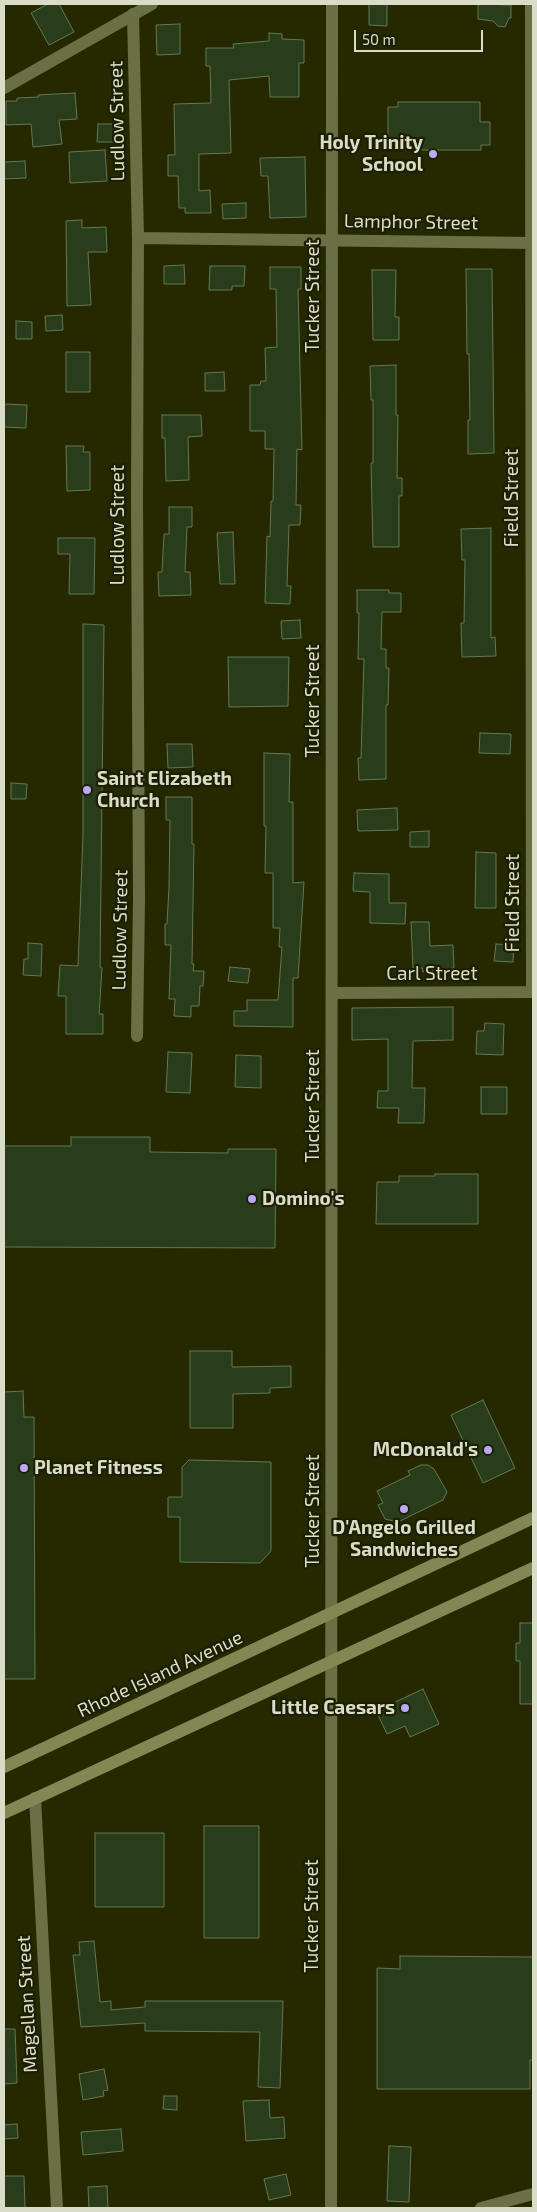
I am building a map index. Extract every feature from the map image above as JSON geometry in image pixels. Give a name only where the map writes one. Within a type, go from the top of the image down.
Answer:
[{"type":"main road","name":"Rhode Island Avenue","points":[[4,1768],[533,1518]]},
{"type":"main road","points":[[4,1813],[533,1568]]},
{"type":"street","points":[[4,88],[152,4]]},
{"type":"street","name":"Tucker Street","points":[[331,2208],[332,4]]},
{"type":"street","name":"Field Street","points":[[531,4],[532,992]]},
{"type":"street","name":"Ludlow Street","points":[[133,14],[138,238],[136,498],[139,900],[137,1036]]},
{"type":"street","name":"Lamphor Street","points":[[138,238],[532,243]]},
{"type":"street","name":"Carl Street","points":[[332,993],[532,992]]},
{"type":"street","name":"Magellan Street","points":[[35,1798],[57,2208]]},
{"type":"street","points":[[481,2208],[533,2194]]},
{"type":"building","points":[[48,4],[59,4],[74,32],[49,45],[31,13]]},
{"type":"building","points":[[369,4],[387,4],[387,26],[369,25]]},
{"type":"building","points":[[478,4],[511,5],[511,18],[509,18],[505,27],[498,26],[493,21],[478,19]]},
{"type":"building","points":[[180,24],[180,54],[157,55],[156,25]]},
{"type":"building","points":[[269,33],[282,34],[282,39],[304,40],[304,63],[299,63],[299,97],[270,97],[269,76],[229,80],[231,153],[199,154],[199,191],[210,190],[211,213],[185,213],[185,208],[179,208],[178,176],[168,176],[168,155],[175,155],[174,104],[211,103],[210,66],[206,66],[206,48],[234,48],[233,44],[269,41]]},
{"type":"building","points":[[75,93],[77,119],[59,120],[62,144],[33,147],[31,124],[6,125],[6,101],[17,101],[17,98],[39,97],[38,95]]},
{"type":"building","points":[[398,102],[480,102],[480,122],[490,122],[490,145],[481,145],[481,150],[397,150],[397,145],[388,145],[388,107],[398,107]]},
{"type":"building","points":[[98,124],[114,124],[114,142],[97,142]]},
{"type":"building","points":[[105,150],[107,181],[70,183],[69,152]]},
{"type":"building","points":[[305,157],[306,217],[270,218],[268,176],[261,176],[260,158]]},
{"type":"building","points":[[25,161],[26,178],[4,179],[4,162]]},
{"type":"building","points":[[246,203],[246,218],[223,219],[222,204]]},
{"type":"building","points":[[82,220],[82,228],[106,227],[107,252],[88,252],[91,305],[67,306],[66,221]]},
{"type":"building","points":[[184,265],[185,284],[164,284],[164,266]]},
{"type":"building","points":[[210,266],[245,266],[244,286],[232,286],[232,290],[209,290]]},
{"type":"building","points":[[270,267],[301,267],[301,289],[298,289],[302,450],[297,449],[296,505],[301,505],[300,525],[289,525],[287,586],[291,586],[290,604],[265,603],[267,536],[270,537],[271,501],[273,501],[274,449],[265,449],[265,431],[250,431],[250,385],[260,385],[261,381],[266,381],[265,348],[277,347],[276,289],[270,289]]},
{"type":"building","points":[[466,269],[492,269],[494,453],[468,454],[468,420],[470,420]]},
{"type":"building","points":[[372,270],[396,270],[395,317],[399,317],[399,340],[373,340]]},
{"type":"building","points":[[62,315],[63,330],[46,331],[45,316]]},
{"type":"building","points":[[16,321],[32,322],[32,339],[16,339]]},
{"type":"building","points":[[66,352],[90,352],[90,392],[66,392]]},
{"type":"building","points":[[396,365],[396,415],[398,415],[397,478],[402,478],[402,496],[399,496],[399,547],[373,547],[371,463],[373,463],[373,400],[371,400],[370,366]]},
{"type":"building","points":[[224,372],[225,391],[205,391],[205,373]]},
{"type":"building","points":[[4,404],[27,405],[26,428],[4,427]]},
{"type":"building","points":[[162,415],[201,415],[202,436],[188,437],[189,480],[166,481],[165,438],[162,438]]},
{"type":"building","points":[[66,446],[84,446],[83,452],[90,452],[90,490],[67,491]]},
{"type":"building","points":[[169,507],[192,507],[192,527],[187,527],[185,572],[190,572],[191,595],[159,596],[158,572],[162,572],[164,534],[169,534]]},
{"type":"building","points":[[491,528],[491,638],[495,637],[496,656],[462,657],[461,623],[464,623],[465,560],[462,560],[461,529]]},
{"type":"building","points":[[233,532],[235,584],[220,584],[217,533]]},
{"type":"building","points":[[58,538],[95,538],[94,594],[69,594],[70,554],[58,554]]},
{"type":"building","points":[[357,590],[389,590],[389,593],[401,593],[401,612],[382,612],[381,649],[386,649],[386,668],[389,668],[388,705],[386,705],[386,779],[359,780],[358,758],[361,758],[364,659],[358,659],[359,613],[357,613]]},
{"type":"building","points":[[300,620],[301,638],[282,639],[281,621]]},
{"type":"building","points":[[83,624],[104,625],[100,967],[102,968],[99,1014],[103,1014],[103,1034],[66,1034],[66,996],[58,996],[60,965],[78,966],[83,835]]},
{"type":"building","points":[[228,657],[289,657],[288,706],[229,707]]},
{"type":"building","points":[[480,733],[511,734],[510,754],[479,753]]},
{"type":"building","points":[[167,744],[192,744],[193,767],[168,768]]},
{"type":"building","points":[[264,753],[290,754],[289,802],[293,802],[293,883],[304,882],[298,978],[293,978],[293,1027],[234,1026],[234,1011],[247,1011],[247,1000],[278,1000],[282,947],[279,947],[280,928],[273,928],[273,873],[265,873]]},
{"type":"building","points":[[11,783],[27,784],[26,799],[11,799]]},
{"type":"building","points":[[166,797],[192,797],[192,844],[194,844],[192,964],[194,964],[193,971],[204,971],[203,986],[200,986],[199,1006],[191,1006],[191,1017],[174,1016],[175,999],[169,999],[171,945],[165,945],[165,924],[167,924],[169,887],[170,820],[166,820]]},
{"type":"building","points":[[397,808],[398,830],[358,831],[357,810]]},
{"type":"building","points":[[429,831],[429,847],[410,847],[410,832]]},
{"type":"building","points":[[476,852],[496,853],[496,908],[475,908]]},
{"type":"building","points":[[354,873],[389,874],[389,903],[406,903],[405,924],[370,923],[370,892],[353,891]]},
{"type":"building","points":[[411,922],[429,922],[430,946],[453,945],[454,968],[423,972],[422,968],[413,968]]},
{"type":"building","points":[[28,943],[42,944],[41,976],[23,975],[24,959],[28,959]]},
{"type":"building","points":[[496,944],[514,945],[513,962],[494,961]]},
{"type":"building","points":[[230,967],[250,969],[248,983],[228,981]]},
{"type":"building","points":[[453,1007],[453,1040],[413,1041],[412,1088],[425,1088],[424,1123],[398,1123],[399,1108],[377,1108],[378,1091],[388,1091],[388,1039],[352,1040],[352,1008]]},
{"type":"building","points":[[485,1023],[504,1024],[503,1055],[476,1054],[477,1031],[484,1031]]},
{"type":"building","points":[[168,1052],[192,1053],[190,1093],[166,1092]]},
{"type":"building","points":[[236,1055],[261,1056],[261,1088],[235,1087]]},
{"type":"building","points":[[481,1087],[507,1087],[507,1114],[481,1114]]},
{"type":"building","points":[[71,1137],[150,1137],[150,1152],[228,1153],[228,1149],[276,1149],[275,1248],[4,1247],[4,1146],[71,1146]]},
{"type":"building","points":[[435,1174],[478,1174],[478,1224],[376,1224],[377,1182],[399,1182],[399,1176],[435,1176]]},
{"type":"building","points":[[190,1351],[232,1351],[232,1367],[291,1366],[291,1387],[270,1388],[270,1393],[233,1394],[233,1428],[190,1428]]},
{"type":"building","points":[[23,1391],[24,1417],[34,1417],[35,1679],[4,1679],[4,1392]]},
{"type":"building","points":[[483,1400],[515,1468],[483,1483],[451,1415]]},
{"type":"building","points":[[189,1460],[271,1462],[271,1551],[260,1563],[180,1562],[180,1517],[168,1517],[168,1497],[182,1497],[182,1467]]},
{"type":"building","points":[[421,1465],[428,1465],[434,1469],[447,1492],[443,1500],[398,1522],[385,1519],[378,1505],[383,1503],[377,1491],[410,1475],[408,1471]]},
{"type":"building","points":[[520,1623],[533,1623],[533,1704],[520,1704],[520,1661],[516,1661],[516,1643],[520,1643]]},
{"type":"building","points":[[423,1689],[439,1724],[410,1737],[405,1726],[387,1734],[376,1711]]},
{"type":"building","points":[[204,1826],[259,1826],[259,1938],[204,1938]]},
{"type":"building","points":[[95,1833],[164,1833],[164,1907],[95,1907]]},
{"type":"building","points":[[94,1941],[100,2002],[111,2001],[111,2010],[145,2007],[145,2001],[283,2001],[280,2088],[258,2087],[260,2032],[145,2031],[145,2023],[81,2027],[73,1955],[80,1955],[79,1942]]},
{"type":"building","points":[[400,1956],[533,1957],[533,2060],[530,2060],[530,2089],[377,2089],[377,1968],[400,1969]]},
{"type":"building","points":[[4,2029],[15,2029],[17,2083],[4,2084]]},
{"type":"building","points":[[104,2069],[108,2090],[103,2091],[104,2096],[83,2100],[79,2074]]},
{"type":"building","points":[[164,2096],[177,2096],[177,2110],[163,2109]]},
{"type":"building","points":[[269,2100],[270,2118],[284,2117],[285,2138],[246,2141],[243,2101]]},
{"type":"building","points":[[17,2124],[18,2138],[4,2139],[4,2125]]},
{"type":"building","points":[[121,2129],[123,2151],[83,2155],[81,2132]]},
{"type":"building","points":[[389,2146],[411,2147],[409,2202],[387,2201]]},
{"type":"building","points":[[286,2174],[291,2195],[269,2200],[264,2179]]},
{"type":"building","points":[[4,2176],[24,2176],[25,2208],[4,2208]]},
{"type":"building","points":[[107,2186],[108,2208],[89,2208],[88,2187]]},
{"type":"place","name":"Holy Trinity School","points":[[433,154]]},
{"type":"place","name":"Saint Elizabeth Church","points":[[87,790]]},
{"type":"place","name":"Domino's","points":[[252,1199]]},
{"type":"place","name":"McDonald's","points":[[488,1450]]},
{"type":"place","name":"Planet Fitness","points":[[24,1468]]},
{"type":"place","name":"D'Angelo Grilled Sandwiches","points":[[404,1509]]},
{"type":"place","name":"Little Caesars","points":[[405,1708]]}]
